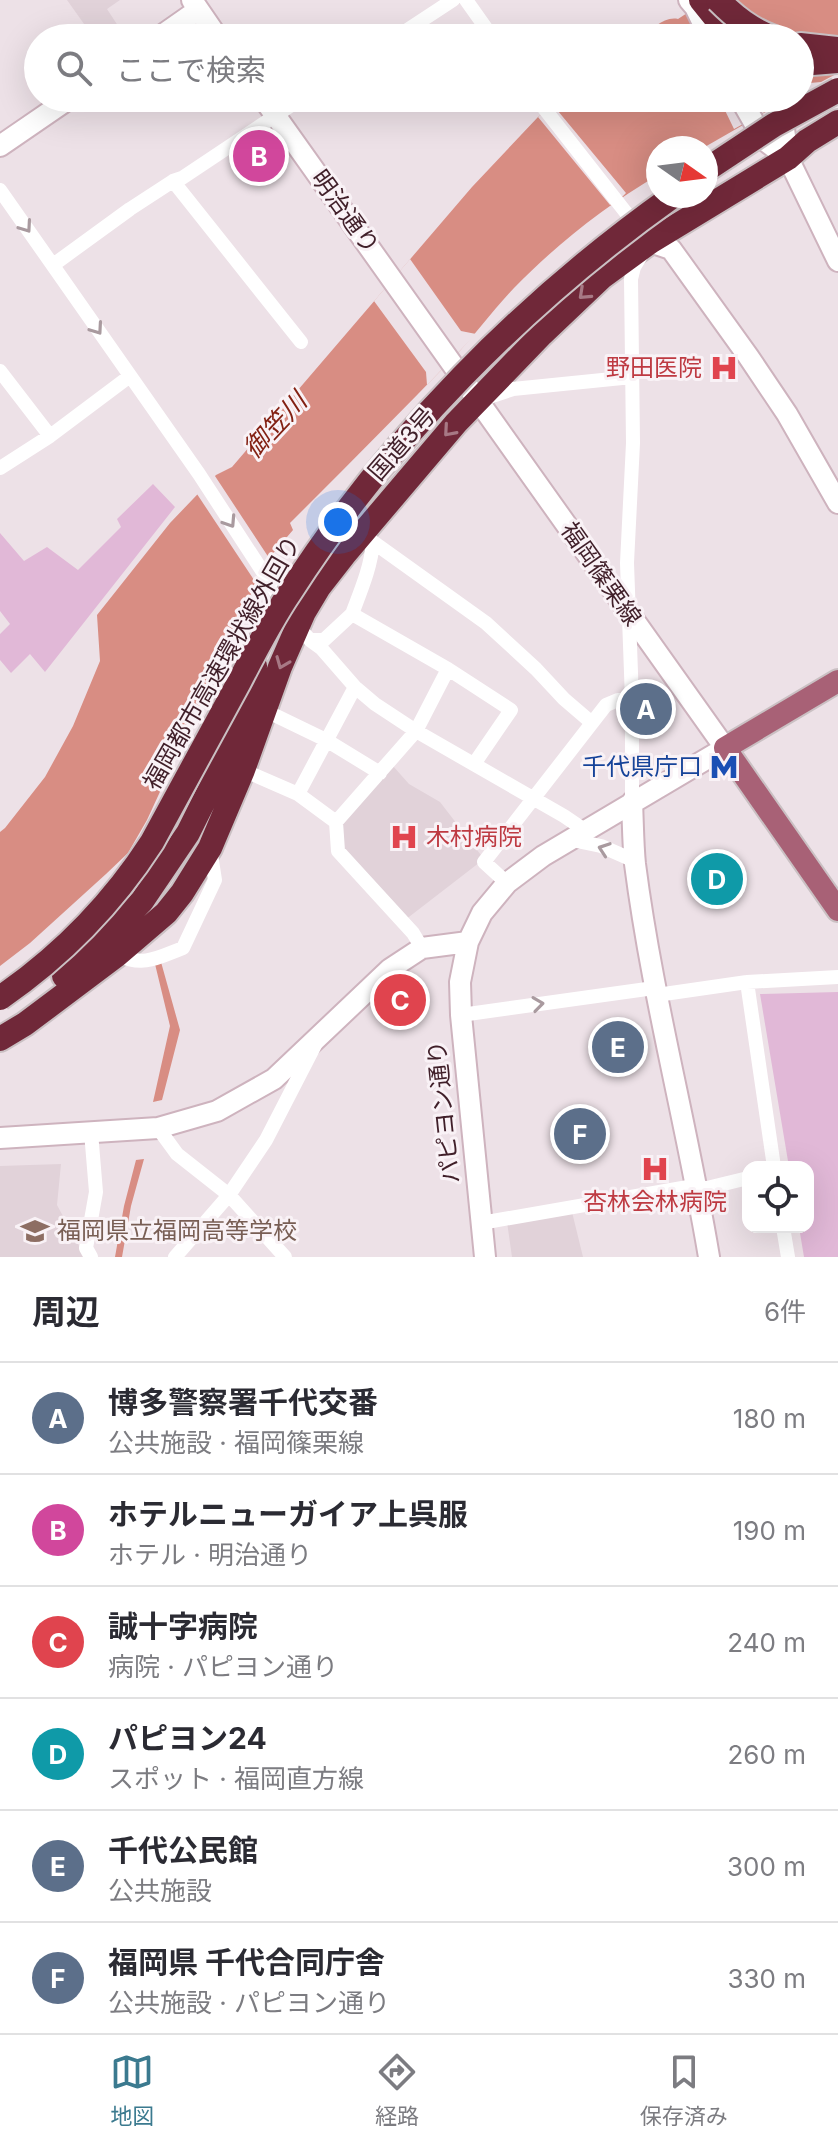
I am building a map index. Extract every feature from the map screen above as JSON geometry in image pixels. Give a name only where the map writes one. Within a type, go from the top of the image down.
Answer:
[{"type":"highway","points":[[701,2],[720,24]]},
{"type":"highway","points":[[701,2],[745,24]]},
{"type":"highway","points":[[814,46],[838,49]]},
{"type":"highway","points":[[814,63],[838,61]]},
{"type":"highway","points":[[814,99],[838,92]]},
{"type":"highway","points":[[814,104],[838,92]]},
{"type":"highway","points":[[718,164],[759,132],[778,112]]},
{"type":"highway","points":[[718,165],[774,125],[799,112]]},
{"type":"highway","name":"国道3号","points":[[0,1039],[117,955],[166,913],[199,868],[203,845],[243,770],[263,713],[304,633],[319,587],[368,537],[456,423],[602,277],[650,242],[788,158],[818,133],[838,122]]},
{"type":"highway","name":"国道3号","points":[[0,996],[33,978],[92,925],[126,885],[171,820],[278,596],[319,536],[374,469],[436,408],[532,304],[601,246],[654,208]]},
{"type":"highway","points":[[0,996],[69,936],[138,861],[286,593],[355,494],[438,397],[500,335],[609,241],[655,208]]},
{"type":"highway","name":"福岡都市高速環状線外回り","points":[[0,996],[45,965],[71,941],[137,865],[288,595],[328,533],[357,496],[440,399],[503,337],[580,268],[655,208]]},
{"type":"highway","points":[[0,1022],[91,953],[125,921],[160,877],[203,805],[220,769],[254,672],[265,621]]},
{"type":"highway","points":[[0,1022],[66,979],[124,934],[158,898],[203,845],[241,745],[263,713]]},
{"type":"main road","name":"パピヨン通り","points":[[725,748],[838,681]]},
{"type":"main road","points":[[725,748],[838,910]]},
{"type":"street","points":[[416,24],[453,0]]},
{"type":"street","points":[[466,0],[483,24]]},
{"type":"street","points":[[728,0],[740,24]]},
{"type":"street","points":[[701,2],[706,24]]},
{"type":"street","points":[[172,24],[194,3],[208,24]]},
{"type":"street","points":[[0,146],[50,112]]},
{"type":"street","name":"明治通り","points":[[273,112],[464,378]]},
{"type":"street","points":[[53,265],[130,209],[282,112]]},
{"type":"street","points":[[547,112],[650,242],[671,249],[787,414],[838,503]]},
{"type":"street","points":[[748,112],[759,132],[788,158]]},
{"type":"street","points":[[780,112],[788,158],[838,261]]},
{"type":"street","points":[[173,181],[301,342]]},
{"type":"street","points":[[0,190],[199,474],[304,633],[355,687],[416,731],[564,816],[579,835],[635,861]]},
{"type":"street","points":[[650,242],[634,267],[631,279],[632,493],[627,563],[635,861],[656,992],[709,1257]]},
{"type":"street","points":[[0,371],[50,436]]},
{"type":"street","points":[[0,468],[50,436],[130,376]]},
{"type":"street","points":[[464,378],[479,400],[513,389],[632,377]]},
{"type":"street","name":"福岡篠栗線","points":[[479,400],[725,748]]},
{"type":"street","points":[[304,633],[324,640],[352,614],[367,575],[368,537]]},
{"type":"street","points":[[368,537],[486,623],[592,723]]},
{"type":"street","points":[[352,614],[448,669],[511,710],[474,764]]},
{"type":"street","points":[[422,948],[413,933],[338,851],[336,822],[416,731],[448,669]]},
{"type":"street","points":[[298,794],[355,687]]},
{"type":"street","points":[[507,883],[484,862],[606,705],[618,700],[632,700]]},
{"type":"street","points":[[263,713],[326,740],[380,773]]},
{"type":"street","name":"パピヨン通り","points":[[485,1257],[461,1015],[460,982],[468,942],[482,913],[507,883],[543,856],[725,748]]},
{"type":"street","points":[[243,770],[298,794],[336,822]]},
{"type":"street","points":[[117,955],[134,962],[152,960],[183,948],[215,880],[203,845]]},
{"type":"street","points":[[0,1138],[158,1128],[217,1111],[274,1079],[390,969],[422,948],[468,942]]},
{"type":"street","points":[[461,1015],[747,982],[838,977]]},
{"type":"street","points":[[747,982],[773,1161]]},
{"type":"street","points":[[175,1257],[229,1195],[266,1140],[319,1036]]},
{"type":"street","points":[[158,1128],[177,1154],[229,1195],[285,1257]]},
{"type":"street","points":[[91,1132],[96,1192],[86,1248],[91,1257]]},
{"type":"street","points":[[481,1223],[697,1187],[707,1188],[742,1179]]},
{"type":"street","points":[[784,1233],[788,1257]]},
{"type":"shaded area","points":[[67,0],[120,0],[107,9],[117,24],[84,24]]},
{"type":"shaded area","points":[[153,484],[175,507],[45,672],[30,654],[11,673],[0,660],[0,634],[10,624],[0,611],[0,533],[24,561],[47,547],[78,570],[121,527],[117,519]]},
{"type":"shaded area","name":"木村病院","points":[[393,766],[409,784],[440,802],[484,859],[405,920],[341,851],[341,823]]},
{"type":"shaded area","points":[[838,992],[838,1257],[804,1257],[800,1233],[814,1233],[814,1161],[788,1161],[760,994]]},
{"type":"shaded area","name":"福岡県立福岡高等学校","points":[[61,1164],[57,1205],[85,1257],[0,1257],[0,1166]]},
{"type":"shaded area","points":[[572,1212],[583,1257],[512,1257],[507,1222]]},
{"type":"water","points":[[707,0],[838,0],[838,73],[814,83],[814,24],[660,24],[678,19]]},
{"type":"water","name":"御笠川","points":[[544,112],[766,112],[718,139],[718,136],[646,136],[646,182],[600,213],[530,272],[454,357],[290,523],[293,530],[269,558],[256,583],[147,820],[128,853],[30,943],[0,966],[0,832],[45,777],[73,726],[100,661],[97,615],[170,523],[216,475],[232,467],[472,187]]},
{"type":"water","points":[[161,962],[180,1030],[162,1100],[153,1102],[170,1026],[155,964]]},
{"type":"water","points":[[144,1159],[122,1257],[115,1257],[136,1160]]},
{"type":"pier","points":[[544,112],[559,112],[626,193],[610,205],[538,117]]},
{"type":"pier","points":[[726,112],[765,112],[734,129]]},
{"type":"pier","points":[[410,259],[461,331],[476,334],[427,385],[426,372],[374,301]]},
{"type":"pier","points":[[213,473],[269,558],[256,583],[195,491]]},
{"type":"place","name":"ホテルニューガイア上呉服","points":[[259,156]]},
{"type":"place","name":"野田医院","points":[[724,368]]},
{"type":"place","name":"博多警察署千代交番","points":[[646,709]]},
{"type":"place","name":"千代県庁口","points":[[724,767]]},
{"type":"place","name":"木村病院","points":[[404,837]]},
{"type":"place","name":"パピヨン24","points":[[717,879]]},
{"type":"place","name":"誠十字病院","points":[[400,1000]]},
{"type":"place","name":"千代公民館","points":[[618,1047]]},
{"type":"place","name":"福岡県 千代合同庁舎","points":[[580,1134]]},
{"type":"place","name":"杏林会林病院","points":[[655,1169]]},
{"type":"place","name":"福岡県立福岡高等学校","points":[[35,1231]]}]
